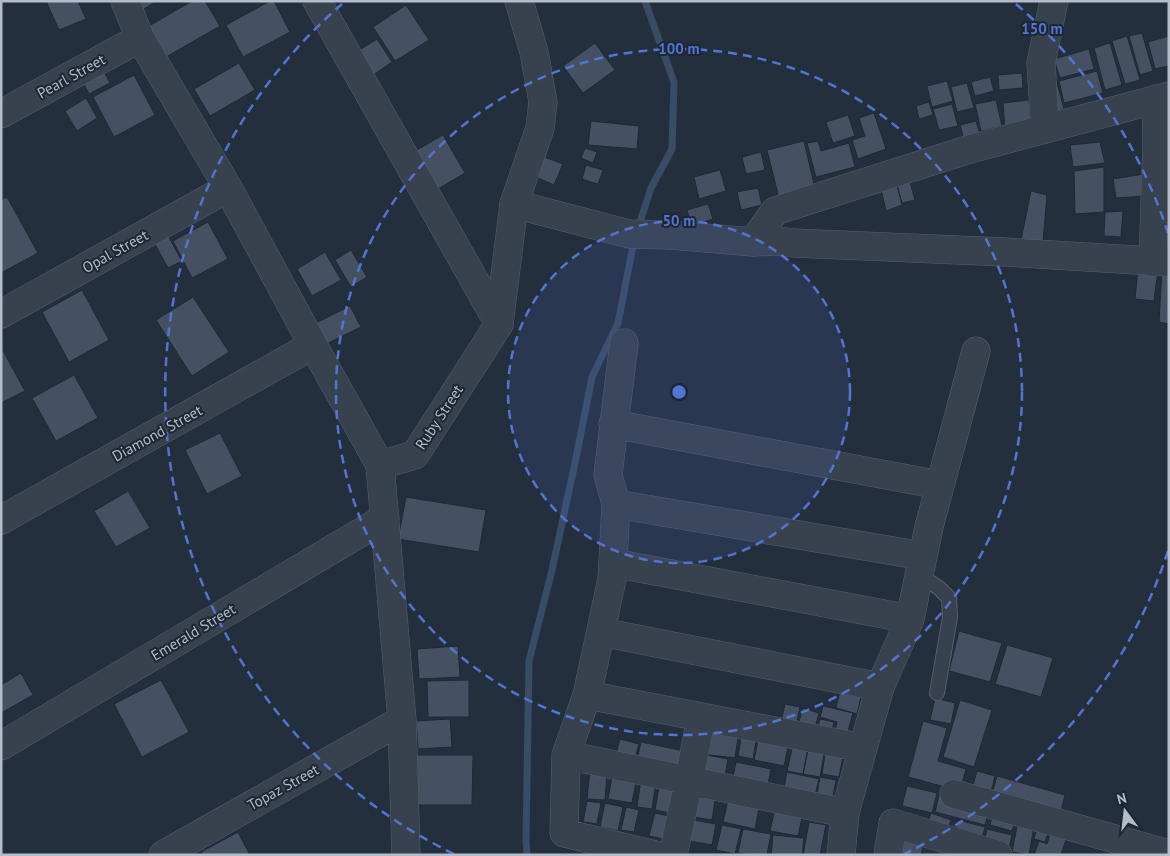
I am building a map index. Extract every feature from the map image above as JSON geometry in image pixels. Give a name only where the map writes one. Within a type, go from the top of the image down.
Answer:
[{"type":"street","points":[[125,1],[140,38],[228,188],[380,465],[402,720],[406,855]]},
{"type":"street","points":[[317,1],[499,324]]},
{"type":"street","name":"Ruby Street","points":[[380,465],[415,455],[499,324],[514,204],[540,128],[543,102],[534,52],[519,1]]},
{"type":"street","points":[[1045,128],[1041,63],[1054,1]]},
{"type":"street","name":"Pearl Street","points":[[1,114],[140,38]]},
{"type":"street","points":[[514,204],[629,234],[670,235],[753,242],[779,240],[794,243],[1161,262],[1157,143],[1162,97],[970,149],[774,211],[753,242]]},
{"type":"street","name":"Opal Street","points":[[1,314],[228,188]]},
{"type":"street","points":[[624,343],[608,475],[616,504],[612,579],[587,695],[566,755],[564,833],[656,855]]},
{"type":"street","name":"Diamond Street","points":[[1,520],[313,345]]},
{"type":"street","points":[[841,855],[845,813],[880,686],[910,619],[940,485],[976,350]]},
{"type":"street","points":[[614,424],[940,485]]},
{"type":"street","points":[[616,504],[921,566]]},
{"type":"street","name":"Emerald Street","points":[[1,746],[385,518]]},
{"type":"street","points":[[613,563],[910,619]]},
{"type":"street","points":[[601,632],[880,686]]},
{"type":"street","points":[[587,695],[863,748]]},
{"type":"street","points":[[673,855],[701,718]]},
{"type":"street","name":"Topaz Street","points":[[167,854],[402,720]]},
{"type":"street","points":[[566,755],[845,813]]},
{"type":"street","points":[[954,794],[1169,854]]},
{"type":"street","points":[[888,855],[893,823],[998,855]]},
{"type":"lane","points":[[921,566],[950,598],[950,617],[937,693]]},
{"type":"building","points":[[46,1],[78,1],[86,19],[59,30]]},
{"type":"building","points":[[137,1],[157,1],[142,10]]},
{"type":"building","points":[[192,1],[205,1],[220,26],[166,57],[149,26]]},
{"type":"building","points":[[270,1],[274,1],[290,32],[243,57],[226,25]]},
{"type":"building","points":[[406,5],[429,40],[395,61],[373,27]]},
{"type":"building","points":[[1142,33],[1153,71],[1140,75],[1129,36]]},
{"type":"building","points":[[1127,36],[1140,80],[1125,84],[1112,41]]},
{"type":"building","points":[[1169,36],[1169,66],[1155,69],[1148,42]]},
{"type":"building","points":[[377,39],[392,62],[373,75],[358,51]]},
{"type":"building","points":[[595,43],[615,70],[583,93],[563,66]]},
{"type":"building","points":[[1110,43],[1122,85],[1105,90],[1094,48]]},
{"type":"building","points":[[1089,49],[1094,69],[1060,78],[1054,59]]},
{"type":"building","points":[[239,63],[255,90],[210,116],[194,89]]},
{"type":"building","points":[[100,64],[110,83],[89,94],[79,75]]},
{"type":"building","points":[[1097,71],[1103,93],[1064,103],[1059,81]]},
{"type":"building","points":[[1022,73],[1023,88],[999,90],[998,75]]},
{"type":"building","points":[[134,75],[155,115],[114,137],[93,97]]},
{"type":"building","points":[[990,77],[994,91],[975,96],[971,82]]},
{"type":"building","points":[[1056,79],[1064,109],[1052,113]]},
{"type":"building","points":[[947,81],[953,101],[932,107],[927,86]]},
{"type":"building","points":[[967,83],[974,108],[957,112],[951,87]]},
{"type":"building","points":[[86,98],[97,118],[77,131],[65,111]]},
{"type":"building","points":[[996,100],[1002,126],[981,131],[975,104]]},
{"type":"building","points":[[1029,100],[1031,126],[1005,129],[1003,103]]},
{"type":"building","points":[[929,102],[933,115],[919,119],[916,106]]},
{"type":"building","points":[[952,104],[958,126],[939,130],[933,109]]},
{"type":"building","points":[[874,113],[886,149],[858,159],[852,140],[865,136],[859,118]]},
{"type":"building","points":[[848,115],[855,136],[833,143],[826,122]]},
{"type":"building","points":[[591,121],[639,126],[637,149],[588,145]]},
{"type":"building","points":[[976,121],[981,138],[965,143],[960,125]]},
{"type":"building","points":[[443,135],[465,173],[438,189],[415,151]]},
{"type":"building","points":[[804,141],[815,189],[779,198],[767,150]]},
{"type":"building","points":[[818,141],[821,151],[849,143],[855,167],[816,177],[807,143]]},
{"type":"building","points":[[1100,142],[1105,163],[1073,167],[1070,145]]},
{"type":"building","points":[[585,148],[597,152],[593,163],[581,158]]},
{"type":"building","points":[[761,152],[765,170],[746,174],[742,157]]},
{"type":"building","points":[[544,157],[563,164],[554,185],[536,177]]},
{"type":"building","points":[[586,165],[603,170],[598,184],[582,179]]},
{"type":"building","points":[[1104,167],[1104,212],[1075,214],[1074,171]]},
{"type":"building","points":[[720,170],[726,191],[699,199],[694,177]]},
{"type":"building","points":[[907,172],[915,200],[902,203],[894,176]]},
{"type":"building","points":[[1144,174],[1145,196],[1116,198],[1113,179]]},
{"type":"building","points":[[897,184],[902,205],[886,211],[881,189]]},
{"type":"building","points":[[758,188],[762,205],[741,210],[737,192]]},
{"type":"building","points":[[1031,191],[1047,195],[1043,242],[1021,240]]},
{"type":"building","points":[[7,197],[38,253],[1,273],[1,200]]},
{"type":"building","points":[[708,204],[713,219],[691,226],[687,210]]},
{"type":"building","points":[[1123,211],[1121,237],[1104,236],[1105,212]]},
{"type":"building","points":[[208,222],[228,259],[192,278],[173,241]]},
{"type":"building","points":[[165,230],[182,261],[168,268],[151,237]]},
{"type":"building","points":[[351,250],[367,277],[351,287],[335,260]]},
{"type":"building","points":[[325,252],[341,280],[312,296],[297,269]]},
{"type":"building","points":[[1138,269],[1158,270],[1154,301],[1135,299]]},
{"type":"building","points":[[1162,270],[1169,270],[1169,324],[1159,322]]},
{"type":"building","points":[[82,290],[109,340],[69,362],[42,312]]},
{"type":"building","points":[[193,297],[229,352],[192,376],[156,320]]},
{"type":"building","points":[[350,306],[361,327],[322,346],[312,325]]},
{"type":"building","points":[[1,347],[25,391],[1,403]]},
{"type":"building","points":[[74,375],[98,418],[56,441],[32,398]]},
{"type":"building","points":[[220,433],[242,476],[207,494],[185,450]]},
{"type":"building","points":[[128,491],[150,528],[116,547],[94,511]]},
{"type":"building","points":[[406,497],[486,510],[479,552],[398,539]]},
{"type":"building","points":[[959,631],[1002,643],[990,682],[949,671]]},
{"type":"building","points":[[1007,645],[1053,658],[1041,697],[995,684]]},
{"type":"building","points":[[458,646],[460,677],[419,679],[417,649]]},
{"type":"building","points":[[21,673],[33,695],[1,713],[1,685]]},
{"type":"building","points":[[161,680],[189,732],[142,757],[114,704]]},
{"type":"building","points":[[469,680],[469,717],[428,717],[427,681]]},
{"type":"building","points":[[841,687],[862,692],[857,714],[836,708]]},
{"type":"building","points":[[935,698],[955,703],[951,724],[930,720]]},
{"type":"building","points":[[960,700],[992,710],[974,767],[943,757]]},
{"type":"building","points":[[785,704],[800,707],[794,734],[779,731]]},
{"type":"building","points":[[823,706],[853,713],[845,742],[833,739],[837,722],[820,717]]},
{"type":"building","points":[[803,708],[819,713],[812,738],[795,734]]},
{"type":"building","points":[[450,719],[452,747],[418,749],[416,721]]},
{"type":"building","points":[[820,719],[834,722],[829,742],[815,739]]},
{"type":"building","points":[[923,721],[947,728],[938,761],[966,769],[960,791],[908,777]]},
{"type":"building","points":[[707,726],[739,730],[735,758],[703,754]]},
{"type":"building","points":[[742,733],[757,735],[753,759],[738,756]]},
{"type":"building","points":[[759,736],[789,742],[784,766],[754,760]]},
{"type":"building","points":[[620,739],[639,744],[633,766],[614,761]]},
{"type":"building","points":[[794,740],[809,743],[803,774],[787,771]]},
{"type":"building","points":[[641,742],[689,752],[684,776],[636,765]]},
{"type":"building","points":[[809,745],[825,748],[820,777],[803,774]]},
{"type":"building","points":[[826,748],[844,751],[839,777],[822,774]]},
{"type":"building","points":[[415,755],[473,755],[472,805],[415,805]]},
{"type":"building","points":[[706,755],[728,759],[724,782],[702,777]]},
{"type":"building","points":[[736,762],[771,769],[766,794],[731,787]]},
{"type":"building","points":[[590,771],[607,773],[605,800],[587,799]]},
{"type":"building","points":[[977,771],[995,776],[989,800],[970,795]]},
{"type":"building","points":[[613,772],[637,776],[632,803],[608,799]]},
{"type":"building","points":[[787,772],[819,779],[814,800],[783,793]]},
{"type":"building","points":[[997,776],[1065,795],[1059,819],[990,801]]},
{"type":"building","points":[[820,777],[836,780],[832,802],[816,799]]},
{"type":"building","points":[[641,779],[656,781],[652,809],[637,807]]},
{"type":"building","points":[[660,781],[680,785],[675,814],[655,810]]},
{"type":"building","points":[[907,786],[937,793],[932,813],[902,806]]},
{"type":"building","points":[[691,789],[716,793],[712,820],[687,816]]},
{"type":"building","points":[[939,795],[990,808],[985,825],[935,812]]},
{"type":"building","points":[[729,796],[760,803],[755,829],[723,822]]},
{"type":"building","points":[[587,801],[601,803],[597,824],[583,822]]},
{"type":"building","points":[[605,803],[623,807],[618,831],[600,827]]},
{"type":"building","points":[[626,807],[639,810],[634,832],[621,830]]},
{"type":"building","points":[[775,808],[803,813],[798,836],[770,831]]},
{"type":"building","points":[[994,809],[1017,815],[1012,831],[990,825]]},
{"type":"building","points":[[655,813],[674,817],[668,840],[649,836]]},
{"type":"building","points":[[931,813],[951,820],[946,834],[926,827]]},
{"type":"building","points":[[1019,816],[1035,820],[1029,855],[1012,852]]},
{"type":"building","points":[[688,819],[716,824],[712,845],[684,840]]},
{"type":"building","points":[[958,820],[985,827],[981,842],[954,836]]},
{"type":"building","points":[[1039,820],[1051,824],[1045,842],[1034,839]]},
{"type":"building","points":[[809,822],[826,825],[820,855],[803,855]]},
{"type":"building","points":[[722,825],[741,829],[735,854],[716,850]]},
{"type":"building","points":[[1053,825],[1069,830],[1061,855],[1034,855],[1039,841],[1047,844]]},
{"type":"building","points":[[743,829],[771,834],[767,855],[738,853]]},
{"type":"building","points":[[897,829],[925,837],[921,855],[894,855]]},
{"type":"building","points":[[987,829],[1012,835],[1008,853],[983,847]]},
{"type":"building","points":[[238,832],[250,855],[203,855],[201,852]]},
{"type":"building","points":[[773,835],[804,838],[802,855],[771,855]]},
{"type":"waterway","points":[[638,228],[651,188],[672,149],[674,82],[645,1]]},
{"type":"waterway","points":[[527,855],[529,661],[552,570],[592,377],[618,323],[634,241]]}]
